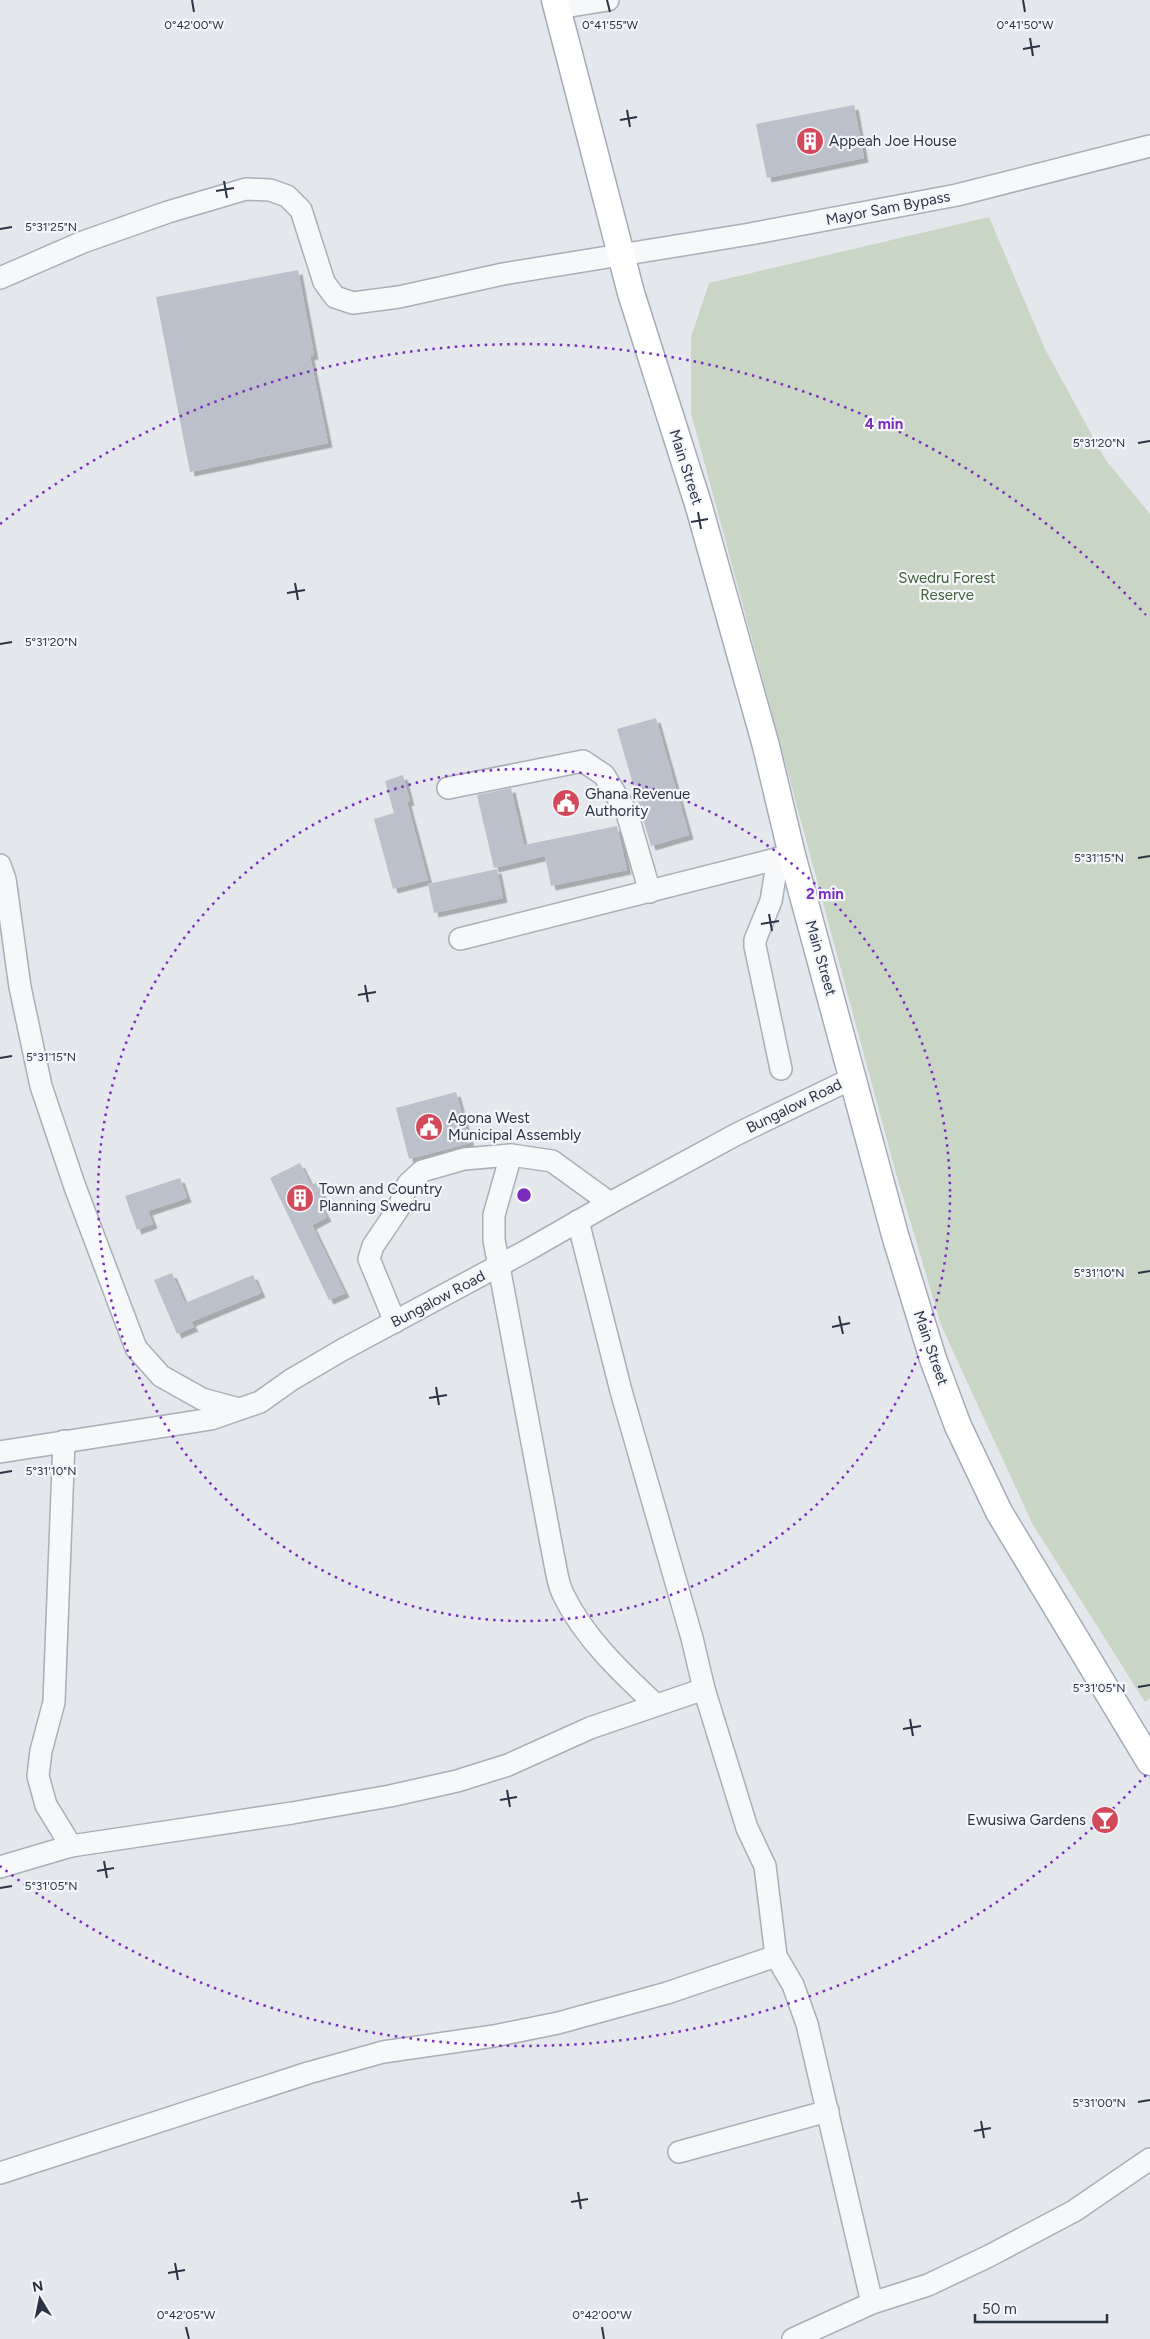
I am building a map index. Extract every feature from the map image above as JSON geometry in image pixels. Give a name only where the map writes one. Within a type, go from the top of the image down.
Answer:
[{"type":"main road","name":"Main Street","points":[[557,4],[631,293],[699,507],[766,746],[785,857],[853,1078],[898,1244],[933,1358],[958,1426],[999,1512],[1150,1762]]},
{"type":"street","points":[[557,4],[608,0]]},
{"type":"street","name":"Mayor Sam Bypass","points":[[0,278],[83,242],[168,212],[246,189],[270,190],[287,196],[301,210],[324,282],[335,297],[353,303],[400,297],[503,274],[750,234],[957,195],[1150,146]]},
{"type":"street","points":[[448,788],[583,761],[604,775],[628,813],[650,892]]},
{"type":"street","points":[[460,939],[785,857]]},
{"type":"street","points":[[781,1069],[755,940],[771,901],[785,857]]},
{"type":"street","points":[[0,865],[5,879],[20,987],[41,1086],[82,1206],[136,1348],[161,1376],[202,1399],[239,1409]]},
{"type":"street","name":"Bungalow Road","points":[[0,1452],[211,1419],[260,1402],[291,1380],[610,1203],[737,1134],[853,1078]]},
{"type":"street","points":[[395,1322],[369,1259],[372,1246],[398,1209],[408,1184],[422,1170],[464,1160],[511,1155],[552,1161],[588,1185],[610,1203]]},
{"type":"street","points":[[511,1155],[494,1215],[494,1240],[562,1594],[585,1631],[621,1672],[656,1705]]},
{"type":"street","points":[[578,1221],[621,1391],[692,1638],[704,1689],[748,1828],[765,1866],[776,1956],[794,1985],[807,2024],[872,2303]]},
{"type":"street","points":[[64,1441],[54,1702],[41,1751],[38,1776],[46,1805],[71,1846]]},
{"type":"street","points":[[0,1867],[71,1846],[292,1813],[390,1796],[457,1780],[508,1765],[590,1728],[704,1689]]},
{"type":"street","points":[[0,2173],[308,2073],[383,2052],[494,2036],[558,2022],[667,1993],[776,1956]]},
{"type":"street","points":[[679,2152],[828,2110]]},
{"type":"street","points":[[793,2339],[872,2303],[928,2285],[989,2256],[1074,2211],[1150,2158]]},
{"type":"green space","name":"Swedru Forest Reserve","points":[[989,217],[1045,349],[1105,459],[1150,514],[1150,1698],[1145,1702],[1032,1523],[941,1325],[895,1170],[691,413],[691,337],[709,283]]},
{"type":"building","name":"Appeah Joe House","points":[[854,105],[864,158],[767,178],[756,124]]},
{"type":"building","points":[[298,270],[314,355],[310,356],[328,443],[190,472],[156,297]]},
{"type":"building","points":[[656,718],[689,835],[651,846],[617,729]]},
{"type":"building","points":[[403,775],[410,801],[407,802],[428,880],[393,889],[374,819],[394,813],[385,781]]},
{"type":"building","points":[[511,788],[524,845],[617,826],[627,870],[551,886],[545,856],[494,868],[477,795]]},
{"type":"building","points":[[497,869],[503,898],[434,913],[428,884]]},
{"type":"building","points":[[456,1092],[470,1143],[409,1159],[396,1108]]},
{"type":"building","name":"Town and Country Planning Swedru","points":[[300,1163],[311,1185],[316,1183],[323,1196],[318,1199],[327,1217],[312,1225],[345,1293],[329,1300],[270,1178]]},
{"type":"building","points":[[180,1178],[187,1198],[148,1211],[153,1224],[137,1230],[125,1196]]},
{"type":"building","points":[[172,1273],[185,1303],[253,1275],[261,1293],[191,1322],[194,1327],[177,1334],[154,1280]]},
{"type":"place","name":"Appeah Joe House","points":[[810,141]]},
{"type":"place","name":"Ghana Revenue Authority","points":[[566,803]]},
{"type":"place","name":"Agona West Municipal Assembly","points":[[429,1127]]},
{"type":"place","name":"Town and Country Planning Swedru","points":[[300,1198]]},
{"type":"place","name":"Ewusiwa Gardens","points":[[1105,1820]]}]
